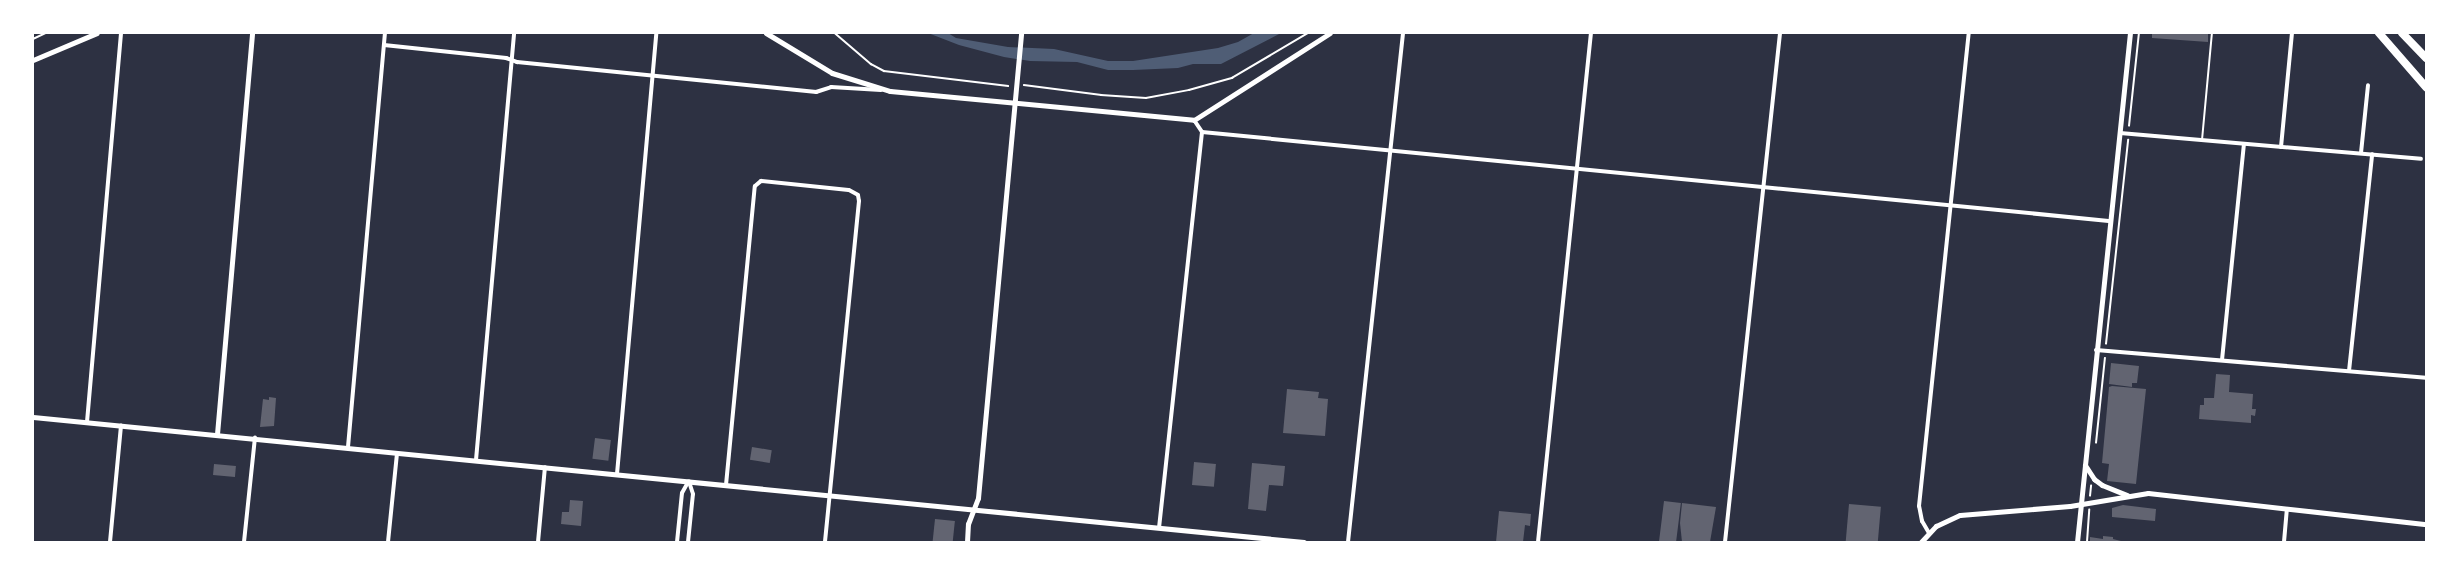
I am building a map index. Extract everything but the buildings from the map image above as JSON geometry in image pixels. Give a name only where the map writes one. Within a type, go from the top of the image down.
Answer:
[{"type":"highway","points":[[2379,33],[2426,87]]},
{"type":"highway","points":[[2402,33],[2426,58]]},
{"type":"main road","points":[[33,60],[97,33]]},
{"type":"main road","points":[[217,434],[252,33]]},
{"type":"main road","points":[[766,33],[832,73],[890,91],[1194,120],[1330,33]]},
{"type":"main road","points":[[2077,542],[2130,33]]},
{"type":"main road","points":[[967,542],[978,498],[1021,34]]},
{"type":"main road","points":[[33,417],[1304,542]]},
{"type":"main road","points":[[2084,463],[2092,477],[2102,485],[2129,495]]},
{"type":"main road","points":[[1921,542],[1947,519],[1960,515],[2080,505],[2129,495],[2170,495],[2426,524]]},
{"type":"street","points":[[87,422],[121,33]]},
{"type":"street","points":[[348,447],[385,33]]},
{"type":"street","points":[[476,460],[514,33]]},
{"type":"street","points":[[617,474],[656,33]]},
{"type":"street","points":[[1348,542],[1402,33]]},
{"type":"street","points":[[1538,542],[1591,33]]},
{"type":"street","points":[[1725,542],[1780,33]]},
{"type":"street","points":[[1929,533],[1918,506],[1969,33]]},
{"type":"street","points":[[2281,147],[2292,33]]},
{"type":"street","points":[[384,45],[816,92],[831,87],[890,91]]},
{"type":"street","points":[[2361,153],[2368,86]]},
{"type":"street","points":[[1160,528],[1202,132],[1194,120]]},
{"type":"street","points":[[1202,132],[2109,221]]},
{"type":"street","points":[[2119,133],[2421,159]]},
{"type":"street","points":[[2222,360],[2244,144]]},
{"type":"street","points":[[2349,371],[2372,154]]},
{"type":"street","points":[[726,485],[754,188],[758,182],[853,191],[858,195],[859,201],[825,542]]},
{"type":"street","points":[[2096,350],[2426,378]]},
{"type":"street","points":[[110,542],[121,425]]},
{"type":"street","points":[[244,542],[255,438]]},
{"type":"street","points":[[388,542],[397,452]]},
{"type":"street","points":[[538,542],[545,467]]},
{"type":"street","points":[[677,542],[682,493],[688,481]]},
{"type":"street","points":[[688,481],[693,494],[688,542]]},
{"type":"street","points":[[2284,542],[2288,509]]},
{"type":"lane","points":[[2202,140],[2212,33]]},
{"type":"path","points":[[33,39],[46,33]]},
{"type":"path","points":[[835,33],[871,64],[884,71],[920,77],[1017,83],[1101,95],[1146,98],[1189,90],[1232,78],[1308,33]]},
{"type":"path","points":[[2095,450],[2139,33]]},
{"type":"path","points":[[2087,542],[2092,477]]},
{"type":"water","points":[[928,33],[948,33],[956,38],[1008,47],[1054,49],[1108,61],[1133,61],[1218,48],[1238,42],[1254,33],[1281,33],[1221,64],[1108,70],[1077,62],[1030,61],[1004,57],[959,45]]}]
